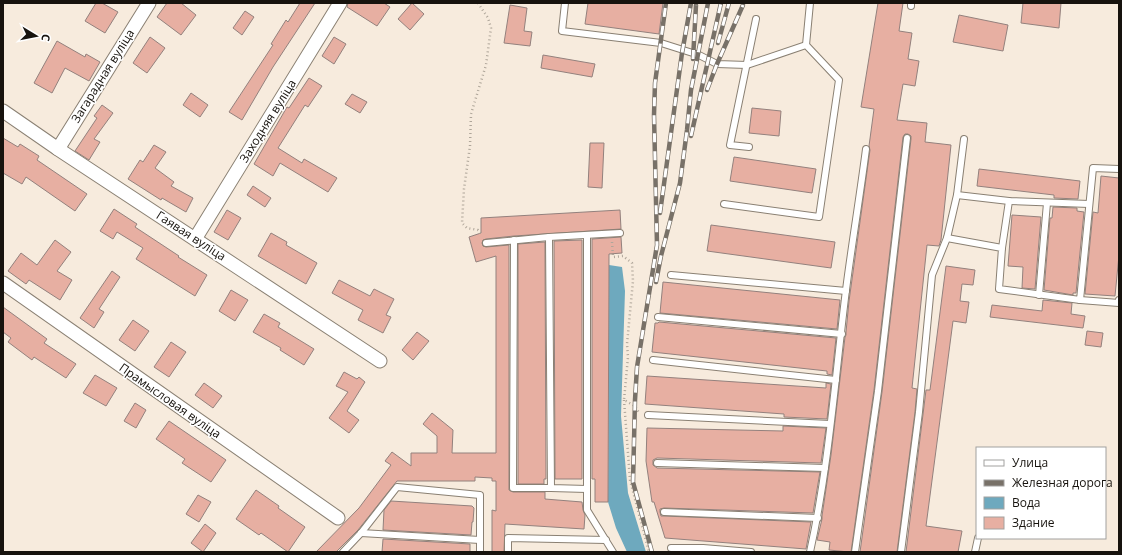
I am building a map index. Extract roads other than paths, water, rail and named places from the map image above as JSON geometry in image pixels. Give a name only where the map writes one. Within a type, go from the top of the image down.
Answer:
[{"type":"street","name":"Загарадная вуліца","points":[[58,149],[149,3]]},
{"type":"street","name":"Заходняя вуліца","points":[[195,239],[340,3]]},
{"type":"street","name":"Гаявая вуліца","points":[[3,111],[58,149],[380,361]]},
{"type":"street","name":"Прамысловая вуліца","points":[[3,283],[338,518]]},
{"type":"lane","points":[[565,3],[562,31],[661,43],[699,55],[717,64],[747,65],[806,45]]},
{"type":"lane","points":[[724,204],[819,217],[839,80],[806,45],[810,3]]},
{"type":"lane","points":[[749,147],[730,145],[756,19]]},
{"type":"lane","points":[[856,552],[878,391],[907,138]]},
{"type":"lane","points":[[901,552],[919,412],[932,275],[947,238],[957,195],[964,139]]},
{"type":"lane","points":[[810,552],[818,518],[825,468],[846,291],[866,149]]},
{"type":"lane","points":[[1080,300],[1093,168],[1119,169]]},
{"type":"lane","points":[[957,195],[1009,201],[1090,204]]},
{"type":"lane","points":[[1009,201],[1002,248],[999,289],[1080,300],[1119,303],[1119,300]]},
{"type":"lane","points":[[1039,295],[1047,203]]},
{"type":"lane","points":[[486,243],[549,237],[620,233]]},
{"type":"lane","points":[[587,236],[587,510],[613,552]]},
{"type":"lane","points":[[549,237],[551,488]]},
{"type":"lane","points":[[947,238],[1002,248]]},
{"type":"lane","points":[[514,240],[513,488],[587,489]]},
{"type":"lane","points":[[672,275],[846,291]]},
{"type":"lane","points":[[658,317],[842,334]]},
{"type":"lane","points":[[653,360],[836,380]]},
{"type":"lane","points":[[648,415],[830,424]]},
{"type":"lane","points":[[657,464],[825,468]]},
{"type":"lane","points":[[344,552],[397,487],[480,495],[480,552]]},
{"type":"lane","points":[[664,512],[818,518]]},
{"type":"lane","points":[[361,533],[480,540]]},
{"type":"lane","points":[[508,552],[508,538],[606,540]]},
{"type":"lane","points":[[975,552],[978,539]]},
{"type":"lane","points":[[671,548],[751,552]]},
{"type":"water","points":[[609,265],[622,267],[625,291],[621,416],[628,493],[646,552],[627,552],[616,528],[608,502]]},
{"type":"railway","points":[[652,552],[633,482],[635,400],[637,367],[657,245],[654,115],[655,83],[666,3]]},
{"type":"railway","points":[[660,213],[682,53],[691,3]]},
{"type":"railway","points":[[656,282],[661,256],[680,183],[691,90],[708,3]]},
{"type":"railway","points":[[691,136],[721,3]]},
{"type":"railway","points":[[718,43],[729,3]]},
{"type":"railway","points":[[693,59],[696,5]]},
{"type":"railway","points":[[707,90],[743,5]]}]
